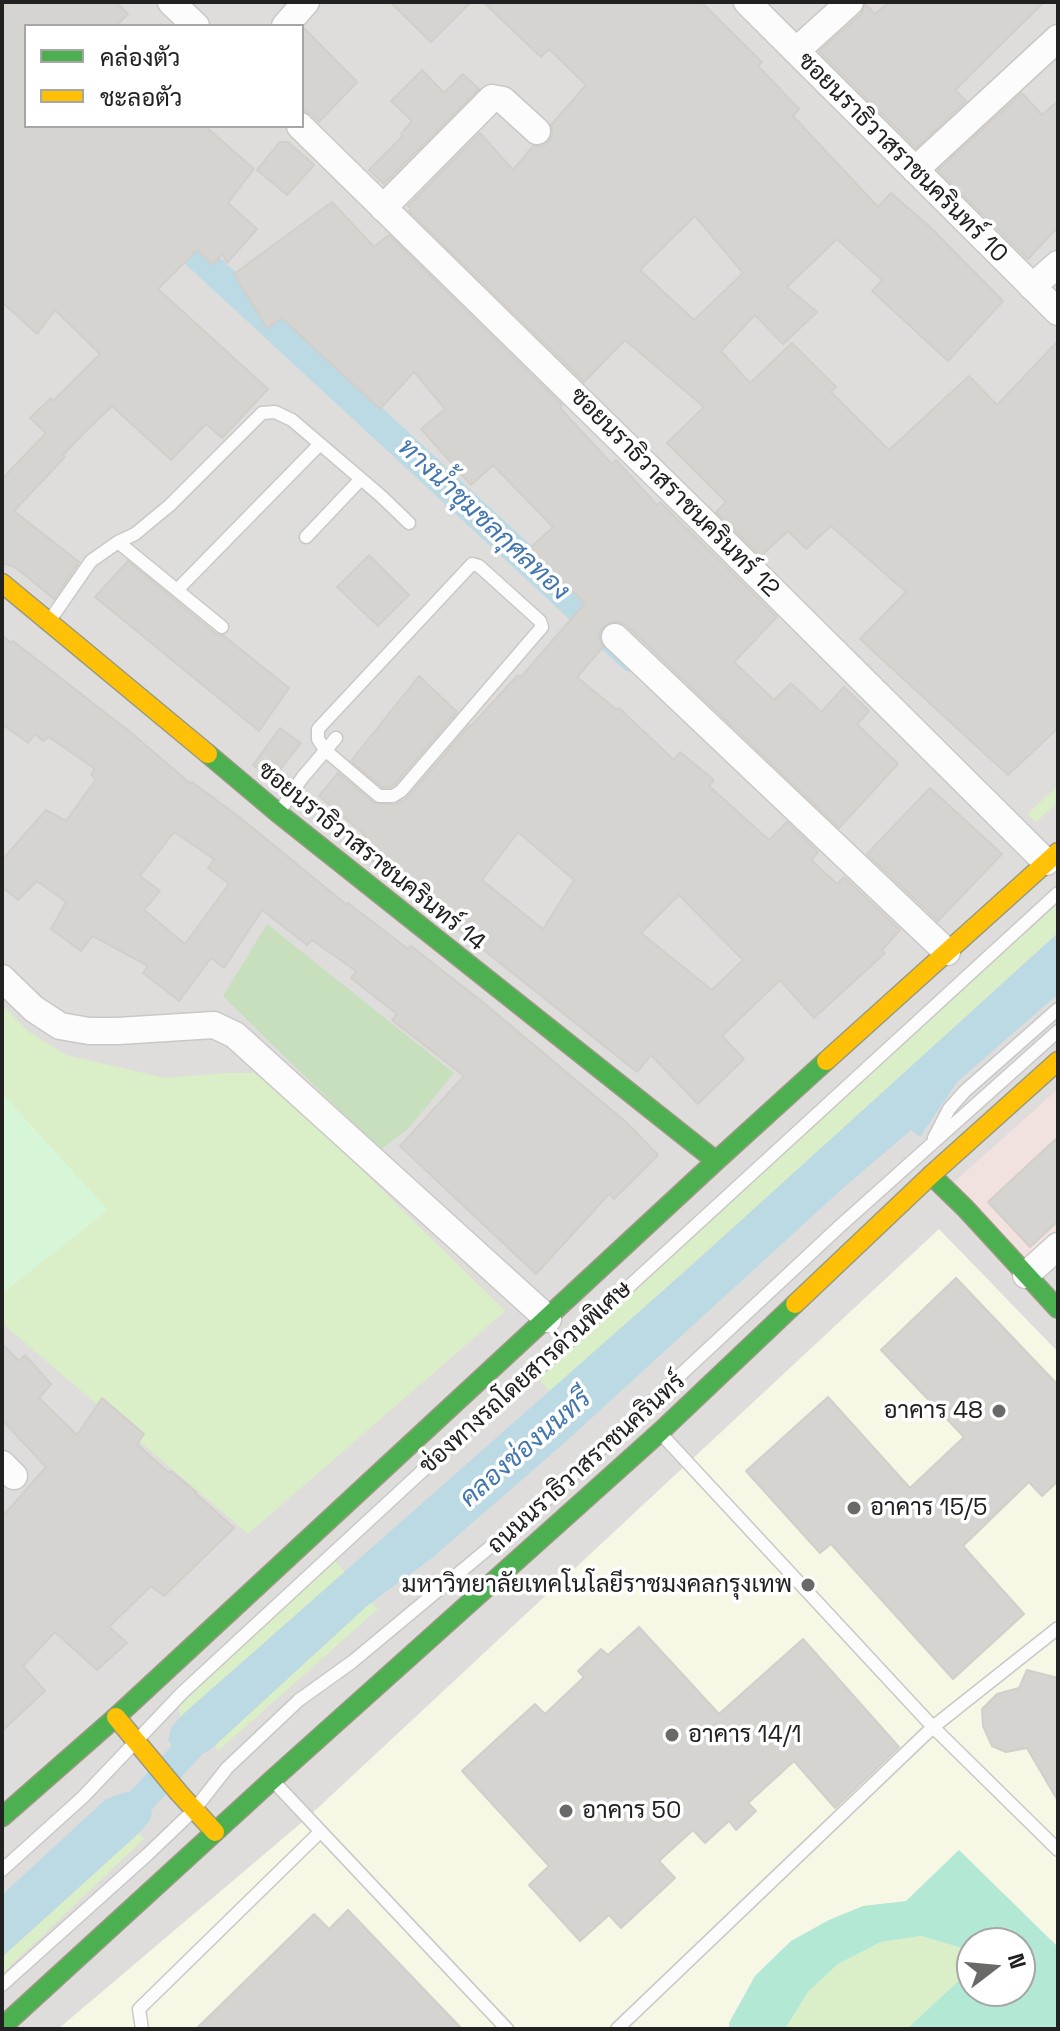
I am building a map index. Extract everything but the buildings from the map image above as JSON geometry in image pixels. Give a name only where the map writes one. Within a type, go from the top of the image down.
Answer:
[{"type":"main road","name":"ซอยนราธิวาสราชนครินทร์ 14","points":[[2,583],[278,813],[716,1161]]},
{"type":"main road","points":[[2,1817],[116,1717],[716,1161],[1052,857]]},
{"type":"main road","name":"ถนนนราธิวาสราชนครินทร์","points":[[2,2027],[660,1432],[931,1175],[1058,1061]]},
{"type":"main road","points":[[931,1175],[1058,1309]]},
{"type":"main road","points":[[116,1717],[215,1832]]},
{"type":"street","points":[[171,2],[194,24]]},
{"type":"street","points":[[287,24],[306,2]]},
{"type":"street","name":"ซอยนราธิวาสราชนครินทร์ 10","points":[[747,2],[1058,312]]},
{"type":"street","points":[[796,51],[850,2]]},
{"type":"street","points":[[915,170],[1058,38]]},
{"type":"street","points":[[383,208],[492,98],[503,100],[537,131]]},
{"type":"street","name":"ซอยนราธิวาสราชนครินทร์ 12","points":[[302,128],[1052,857]]},
{"type":"street","points":[[1032,287],[1058,264]]},
{"type":"street","points":[[615,637],[947,952]]},
{"type":"street","points":[[2,978],[34,1009],[60,1026],[89,1031],[118,1031],[214,1025],[235,1035],[548,1319]]},
{"type":"street","points":[[1026,1275],[1058,1246]]},
{"type":"lane","points":[[49,623],[91,561],[135,534],[170,505],[262,413],[275,412],[292,420],[409,523]]},
{"type":"lane","points":[[177,590],[320,444]]},
{"type":"lane","points":[[306,537],[361,479]]},
{"type":"lane","points":[[118,542],[222,627]]},
{"type":"lane","points":[[473,563],[542,625],[397,794],[378,795],[325,750],[317,735],[320,725],[473,563]]},
{"type":"lane","points":[[278,813],[302,778],[336,738]]},
{"type":"lane","name":"ช่องทางรถโดยสารด่วนพิเศษ","points":[[2,1870],[83,1797],[182,1693],[459,1436],[551,1358],[1058,893]]},
{"type":"lane","points":[[931,1145],[949,1109],[965,1091],[1058,1009]]},
{"type":"lane","points":[[2,1985],[194,1810],[227,1768],[299,1700],[352,1662],[543,1503],[840,1226],[1058,1031]]},
{"type":"lane","points":[[660,1432],[933,1727],[1058,1850]]},
{"type":"lane","points":[[617,2029],[933,1727],[1058,1628]]},
{"type":"lane","points":[[272,1780],[507,2029]]},
{"type":"lane","points":[[142,2029],[139,2009],[320,1832]]},
{"type":"shaded area","points":[[2,2],[1058,2],[1058,2029],[2,2029]]},
{"type":"shaded area","points":[[1058,1089],[1058,1259],[1040,1276],[954,1182]]},
{"type":"shaded area","name":"มหาวิทยาลัยเทคโนโลยีราชมงคลกรุงเทพ","points":[[939,1229],[1058,1352],[1058,2029],[58,2029],[307,1818]]},
{"type":"green space","points":[[1058,786],[1058,802],[1036,822],[1027,814]]},
{"type":"green space","points":[[1058,904],[1058,933],[550,1392],[537,1376]]},
{"type":"green space","points":[[267,924],[454,1073],[409,1128],[380,1150],[223,996]]},
{"type":"green space","points":[[2,1004],[29,1032],[66,1055],[165,1078],[254,1073],[295,1104],[505,1311],[248,1534],[2,1323],[2,1294],[107,1210],[2,1096]]},
{"type":"green space","points":[[2,1093],[108,1210],[2,1294]]},
{"type":"green space","points":[[334,1560],[345,1572],[180,1717],[178,1706]]},
{"type":"green space","points":[[371,1602],[378,1609],[217,1752],[215,1745]]},
{"type":"green space","points":[[139,1833],[144,1839],[2,1974],[2,1957]]},
{"type":"green space","points":[[959,1850],[1058,1947],[1058,2029],[907,2029],[956,1983],[956,2007],[1036,2007],[1036,1927],[956,1927],[956,1946],[921,1936],[881,1942],[838,1964],[808,1992],[785,2029],[729,2029],[729,2023],[755,1976],[791,1941],[863,1906],[906,1901]]},
{"type":"green space","points":[[921,1936],[956,1946],[956,1983],[907,2029],[785,2029],[808,1992],[838,1964],[881,1942]]},
{"type":"water","points":[[1058,933],[1058,994],[957,1082],[920,1137],[911,1130],[842,1189],[563,1444],[432,1558],[368,1605],[210,1750],[194,1758],[183,1758],[174,1750],[168,1740],[171,1728],[180,1717],[691,1266]]},
{"type":"water","points":[[125,1792],[135,1793],[146,1802],[152,1813],[151,1819],[2,1957],[2,1895],[106,1799]]},
{"type":"pier","points":[[178,1706],[180,1717],[171,1728],[168,1740],[174,1750],[183,1758],[194,1758],[215,1745],[223,1767],[152,1846],[139,1833],[151,1819],[152,1813],[146,1802],[135,1793],[125,1792],[106,1799],[98,1790]]},
{"type":"waterway","name":"ทางน้ำชุมชลกุศลทอง","points":[[166,227],[632,658]]},
{"type":"waterway","name":"คลองช่องนนทรี","points":[[119,1825],[206,1729]]},
{"type":"traffic: fast","points":[[208,754],[716,1161]]},
{"type":"traffic: fast","points":[[2,1817],[116,1717],[826,1061]]},
{"type":"traffic: fast","points":[[931,1175],[1058,1309]]},
{"type":"traffic: fast","points":[[2,2027],[660,1432],[795,1304]]},
{"type":"traffic: slow","points":[[2,583],[208,754]]},
{"type":"traffic: slow","points":[[826,1061],[1058,852]]},
{"type":"traffic: slow","points":[[795,1304],[931,1175],[1058,1061]]},
{"type":"traffic: slow","points":[[116,1717],[215,1832]]},
{"type":"place","name":"อาคาร 48","points":[[999,1411]]},
{"type":"place","name":"อาคาร 15/5","points":[[854,1508]]},
{"type":"place","name":"มหาวิทยาลัยเทคโนโลยีราชมงคลกรุงเทพ","points":[[808,1585]]},
{"type":"place","name":"อาคาร 14/1","points":[[672,1735]]},
{"type":"place","name":"อาคาร 50","points":[[566,1811]]}]
